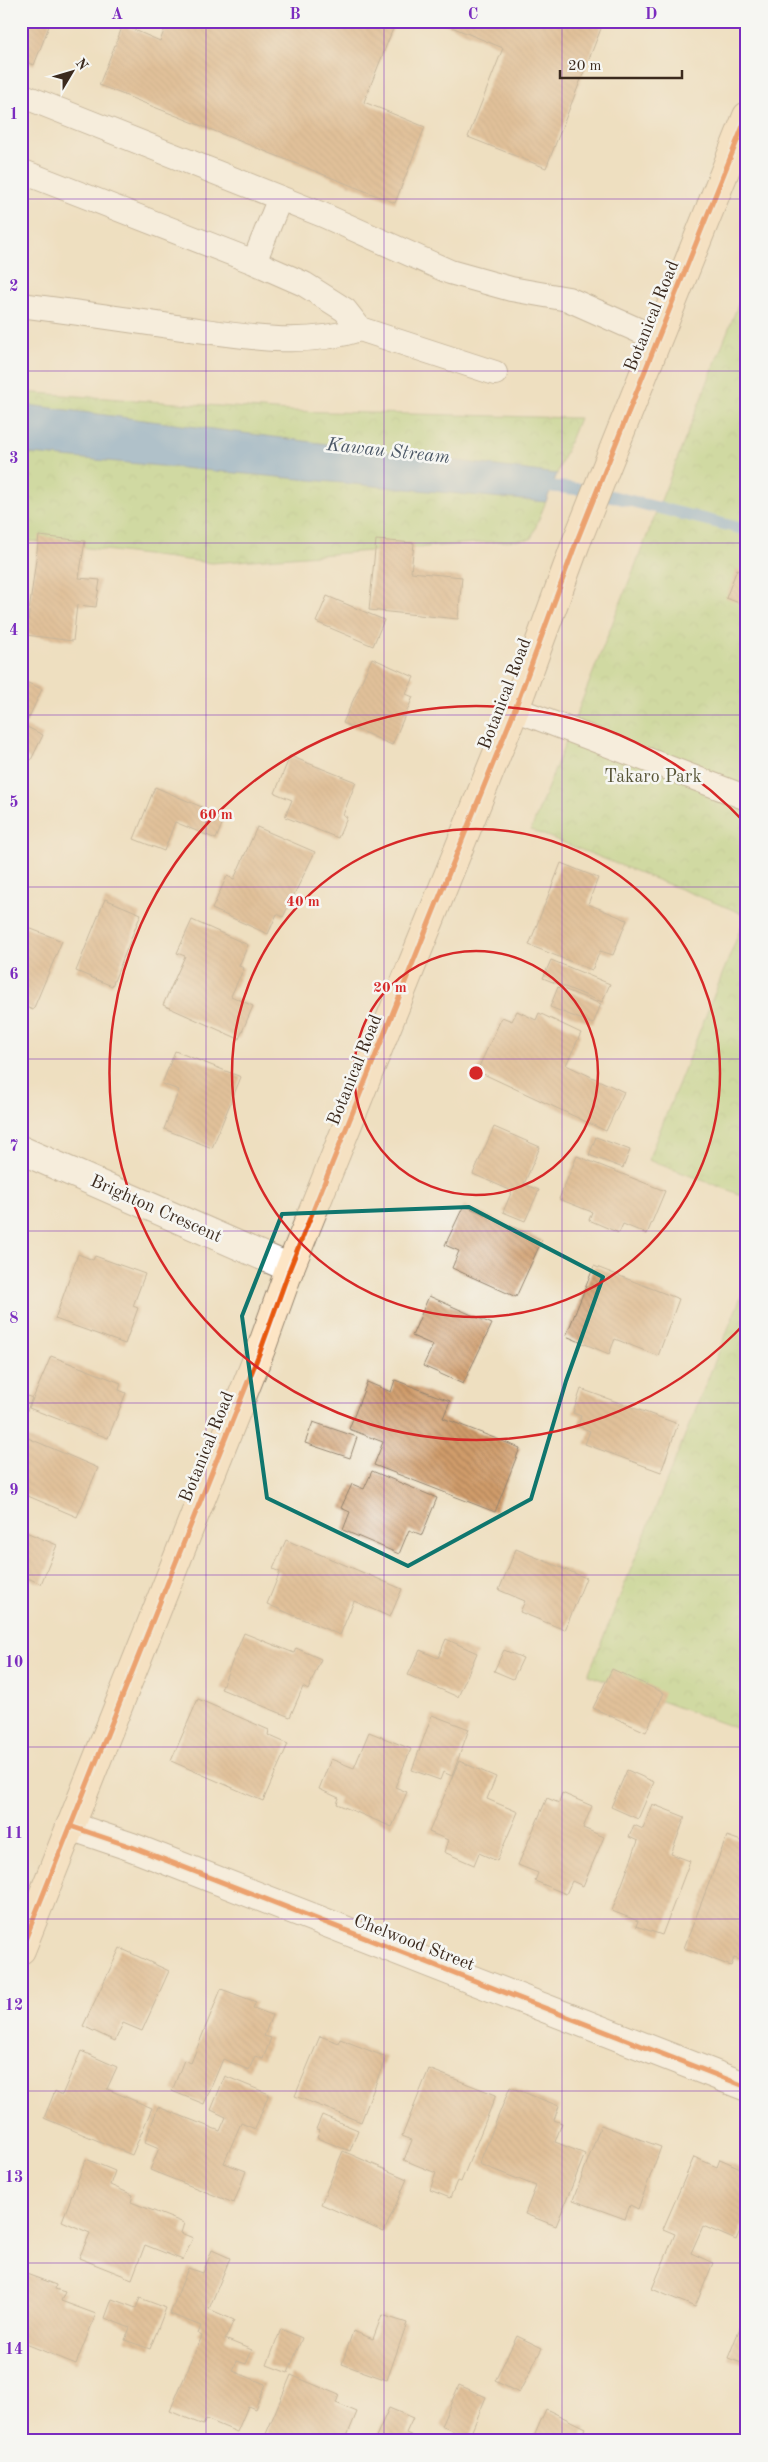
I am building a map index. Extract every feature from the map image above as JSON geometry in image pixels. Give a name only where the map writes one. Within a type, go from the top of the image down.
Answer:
[{"type":"main road","name":"Botanical Road","points":[[21,1950],[261,1349],[290,1268],[515,708],[576,543],[747,116]]},
{"type":"street","name":"Brighton Crescent","points":[[21,1150],[290,1268]]},
{"type":"street","name":"Chelwood Street","points":[[70,1826],[132,1847],[747,2087]]},
{"type":"lane","points":[[21,95],[280,198],[450,272],[511,289],[568,300],[658,338]]},
{"type":"lane","points":[[21,171],[254,262],[304,284],[345,310],[360,329],[495,373]]},
{"type":"lane","points":[[254,262],[280,198]]},
{"type":"lane","points":[[21,305],[256,338],[310,340],[338,336],[360,329]]},
{"type":"lane","points":[[515,708],[747,798]]},
{"type":"highlighted area","points":[[469,1207],[603,1277],[566,1381],[531,1499],[408,1566],[267,1498],[242,1316],[282,1214]]},
{"type":"green space","name":"Takaro Park","points":[[747,282],[747,1197],[648,1160],[746,915],[531,830]]},
{"type":"green space","points":[[21,392],[290,411],[579,418],[531,539],[212,563],[21,540]]},
{"type":"green space","points":[[747,1282],[747,1732],[588,1675]]},
{"type":"water","points":[[21,404],[557,474],[546,502],[21,453]]},
{"type":"building","points":[[21,21],[51,21],[34,65],[21,60]]},
{"type":"building","points":[[168,21],[396,21],[364,102],[425,127],[395,203],[99,85],[123,25],[160,41]]},
{"type":"building","points":[[437,21],[604,21],[546,168],[468,137],[503,48]]},
{"type":"building","points":[[39,536],[85,541],[79,578],[100,580],[96,607],[77,605],[73,641],[26,635]]},
{"type":"building","points":[[376,540],[414,543],[411,572],[462,577],[458,619],[369,610]]},
{"type":"building","points":[[737,569],[747,573],[747,606],[726,598]]},
{"type":"building","points":[[327,596],[384,620],[373,646],[316,622]]},
{"type":"building","points":[[372,658],[414,677],[406,694],[413,697],[392,745],[343,723]]},
{"type":"building","points":[[21,680],[42,689],[25,726],[43,735],[31,760],[21,755]]},
{"type":"building","points":[[290,756],[356,782],[343,815],[347,817],[338,838],[285,817],[292,800],[275,793]]},
{"type":"building","points":[[155,787],[225,817],[216,839],[175,822],[164,851],[134,839]]},
{"type":"building","points":[[257,827],[315,852],[283,917],[277,914],[268,934],[212,909],[227,876],[234,879]]},
{"type":"building","points":[[561,863],[598,878],[588,904],[627,920],[613,955],[600,951],[592,970],[529,945]]},
{"type":"building","points":[[105,899],[141,914],[112,986],[76,971]]},
{"type":"building","points":[[192,920],[248,945],[239,966],[244,968],[231,996],[253,1006],[239,1039],[163,1005],[185,956],[177,953]]},
{"type":"building","points":[[21,925],[62,941],[33,1010],[21,1005]]},
{"type":"building","points":[[551,960],[610,984],[602,1002],[543,978]]},
{"type":"building","points":[[558,987],[601,1004],[593,1024],[550,1007]]},
{"type":"building","points":[[517,1011],[536,1020],[539,1013],[581,1033],[566,1065],[624,1092],[606,1131],[477,1071],[502,1017],[512,1021]]},
{"type":"building","points":[[175,1051],[241,1077],[212,1148],[164,1129],[179,1090],[162,1084]]},
{"type":"building","points":[[494,1127],[540,1147],[524,1184],[539,1190],[525,1221],[503,1212],[512,1191],[473,1174]]},
{"type":"building","points":[[596,1137],[630,1150],[623,1168],[589,1155]]},
{"type":"building","points":[[577,1156],[665,1191],[647,1234],[623,1224],[619,1233],[589,1220],[592,1212],[559,1199]]},
{"type":"building","points":[[464,1205],[542,1240],[516,1297],[452,1268],[459,1251],[445,1245]]},
{"type":"building","points":[[78,1254],[93,1260],[95,1256],[145,1274],[133,1306],[138,1308],[125,1344],[55,1319]]},
{"type":"building","points":[[594,1266],[679,1299],[658,1356],[615,1339],[609,1354],[566,1336]]},
{"type":"building","points":[[429,1296],[492,1324],[463,1384],[423,1366],[433,1345],[412,1336]]},
{"type":"building","points":[[51,1356],[121,1383],[119,1390],[126,1393],[108,1438],[29,1408]]},
{"type":"building","points":[[395,1380],[450,1401],[443,1418],[520,1448],[495,1512],[374,1465],[383,1442],[349,1429],[367,1382],[391,1392]]},
{"type":"building","points":[[581,1389],[678,1424],[661,1472],[585,1444],[590,1431],[578,1426],[581,1416],[573,1413]]},
{"type":"building","points":[[21,1393],[32,1398],[21,1425]]},
{"type":"building","points":[[313,1422],[357,1437],[350,1458],[305,1443]]},
{"type":"building","points":[[21,1435],[98,1468],[77,1517],[21,1493]]},
{"type":"building","points":[[372,1471],[437,1498],[422,1535],[409,1530],[399,1554],[343,1530],[350,1512],[341,1508],[352,1484],[364,1489]]},
{"type":"building","points":[[21,1530],[57,1545],[41,1584],[21,1575]]},
{"type":"building","points":[[286,1540],[402,1589],[390,1617],[354,1601],[340,1635],[267,1604],[280,1572],[273,1569]]},
{"type":"building","points":[[516,1549],[586,1578],[565,1630],[520,1612],[525,1601],[499,1590]]},
{"type":"building","points":[[244,1633],[294,1653],[296,1648],[321,1659],[308,1690],[303,1687],[290,1717],[221,1689]]},
{"type":"building","points":[[446,1639],[477,1653],[458,1697],[408,1675],[420,1650],[438,1658]]},
{"type":"building","points":[[504,1650],[523,1658],[513,1679],[494,1671]]},
{"type":"building","points":[[612,1669],[664,1693],[646,1732],[593,1708]]},
{"type":"building","points":[[198,1699],[269,1730],[268,1735],[288,1744],[263,1801],[171,1761]]},
{"type":"building","points":[[432,1715],[469,1729],[452,1776],[443,1772],[440,1780],[412,1770]]},
{"type":"building","points":[[369,1732],[411,1749],[395,1787],[407,1792],[392,1827],[337,1804],[339,1798],[319,1789],[331,1759],[354,1768]]},
{"type":"building","points":[[459,1761],[496,1777],[487,1799],[518,1812],[497,1861],[479,1853],[474,1865],[444,1852],[448,1840],[429,1832]]},
{"type":"building","points":[[627,1770],[654,1782],[638,1819],[611,1807]]},
{"type":"building","points":[[562,1793],[592,1806],[583,1828],[604,1837],[583,1886],[572,1881],[566,1894],[535,1881],[538,1873],[518,1865],[547,1798],[559,1803]]},
{"type":"building","points":[[652,1804],[685,1817],[671,1854],[690,1861],[662,1935],[636,1926],[638,1921],[612,1911],[638,1841],[629,1837],[634,1825],[643,1829]]},
{"type":"building","points":[[727,1836],[747,1843],[747,1883],[741,1898],[747,1900],[747,1962],[734,1958],[731,1966],[684,1948]]},
{"type":"building","points":[[120,1948],[169,1971],[142,2031],[123,2023],[115,2041],[83,2026]]},
{"type":"building","points":[[221,1989],[256,2002],[253,2008],[272,2015],[264,2036],[271,2038],[263,2059],[255,2056],[249,2070],[223,2059],[204,2104],[172,2091],[184,2060],[191,2063]]},
{"type":"building","points":[[320,2036],[339,2043],[340,2039],[386,2057],[361,2122],[295,2096]]},
{"type":"building","points":[[81,2051],[117,2067],[107,2089],[152,2108],[132,2155],[44,2118],[55,2091],[62,2095]]},
{"type":"building","points":[[429,2069],[496,2095],[461,2182],[457,2181],[450,2198],[430,2190],[436,2173],[404,2160],[412,2140],[402,2136]]},
{"type":"building","points":[[225,2076],[269,2094],[255,2129],[241,2123],[224,2163],[246,2171],[234,2203],[150,2170],[159,2148],[145,2142],[158,2107],[220,2131],[226,2117],[211,2110]]},
{"type":"building","points":[[510,2087],[559,2106],[554,2120],[562,2123],[555,2142],[585,2154],[556,2226],[525,2214],[536,2186],[479,2164]]},
{"type":"building","points":[[322,2115],[358,2130],[350,2151],[317,2138],[320,2130],[316,2129]]},
{"type":"building","points":[[601,2125],[661,2147],[638,2209],[630,2205],[625,2219],[573,2200]]},
{"type":"building","points":[[343,2151],[407,2179],[384,2232],[321,2204]]},
{"type":"building","points":[[694,2157],[717,2167],[720,2159],[747,2171],[744,2179],[747,2180],[747,2214],[736,2240],[703,2226],[691,2253],[713,2263],[695,2307],[652,2289],[675,2234],[663,2229]]},
{"type":"building","points":[[86,2159],[115,2171],[110,2185],[133,2195],[131,2202],[184,2223],[181,2233],[193,2238],[183,2260],[145,2245],[132,2279],[79,2258],[90,2233],[62,2221]]},
{"type":"building","points":[[212,2250],[230,2258],[209,2309],[234,2320],[225,2339],[252,2350],[246,2364],[237,2361],[233,2371],[265,2384],[255,2409],[248,2406],[237,2432],[206,2419],[203,2425],[170,2411],[202,2336],[198,2334],[201,2326],[170,2314],[188,2268],[203,2273]]},
{"type":"building","points":[[21,2272],[56,2285],[55,2289],[65,2292],[61,2301],[96,2314],[76,2364],[21,2342]]},
{"type":"building","points":[[140,2298],[166,2308],[150,2349],[125,2340],[130,2328],[105,2318],[112,2299],[136,2308]]},
{"type":"building","points":[[747,2310],[747,2365],[728,2358]]},
{"type":"building","points":[[382,2315],[407,2323],[387,2380],[342,2364],[353,2331],[373,2339]]},
{"type":"building","points":[[281,2329],[302,2338],[288,2373],[267,2365]]},
{"type":"building","points":[[517,2336],[542,2348],[519,2393],[495,2381]]},
{"type":"building","points":[[291,2375],[339,2395],[336,2403],[357,2412],[345,2441],[263,2441]]},
{"type":"building","points":[[459,2385],[486,2397],[469,2438],[441,2426]]},
{"type":"building","points":[[389,2408],[413,2418],[406,2433],[423,2441],[374,2441]]},
{"type":"building","points":[[546,2409],[585,2428],[579,2441],[532,2441]]},
{"type":"waterway","name":"Kawau Stream","points":[[537,485],[587,490],[747,530]]},
{"type":"cycle path","points":[[21,1950],[261,1349],[290,1268],[515,709],[576,543],[747,116]]},
{"type":"cycle path","points":[[70,1826],[132,1847],[747,2087]]}]
